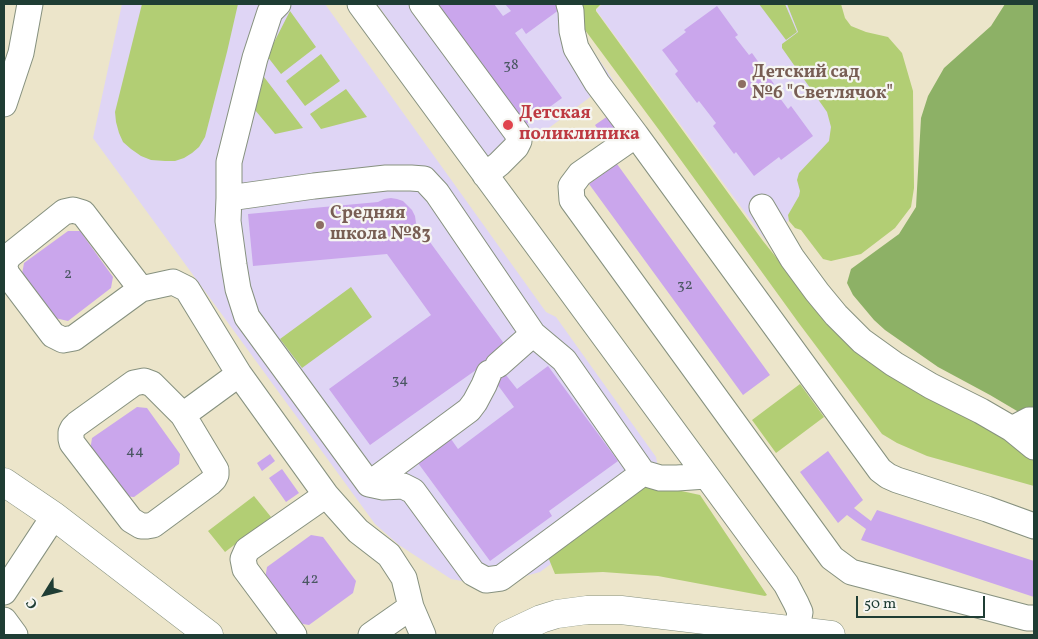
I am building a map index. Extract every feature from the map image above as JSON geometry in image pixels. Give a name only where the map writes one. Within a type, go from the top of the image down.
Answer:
[{"type":"main road","points":[[4,482],[54,516],[209,635]]},
{"type":"main road","points":[[506,635],[539,627],[557,614],[587,610],[621,610],[831,635]]},
{"type":"street","points":[[4,104],[21,53],[30,4]]},
{"type":"street","points":[[278,4],[270,12],[253,68],[229,162],[228,222],[238,289],[247,317],[370,484],[383,487],[403,486],[413,491],[473,574],[486,580],[501,578],[643,473]]},
{"type":"street","points":[[360,4],[789,590],[800,612],[797,630]]},
{"type":"street","points":[[422,4],[517,133],[520,141],[499,164],[485,175]]},
{"type":"street","points":[[569,4],[576,48],[598,83],[880,470],[897,480],[1034,526]]},
{"type":"street","points":[[636,135],[580,174],[571,186],[572,200],[832,558],[850,572],[1027,618],[1034,618]]},
{"type":"street","points":[[229,198],[386,178],[424,179],[437,193],[533,334],[564,360],[643,473],[660,478],[706,476]]},
{"type":"street","points":[[762,207],[792,258],[816,292],[862,341],[894,364],[931,386],[981,411],[1023,424],[1034,447]]},
{"type":"street","points":[[141,289],[83,213],[73,210],[64,212],[16,250],[9,256],[4,265],[7,274],[53,335],[63,340],[74,338],[141,289],[173,282],[187,289],[239,374],[326,496],[358,530],[389,556],[404,578],[411,606],[423,635]]},
{"type":"street","points":[[370,484],[469,410],[494,369],[533,334]]},
{"type":"street","points":[[183,415],[239,374]]},
{"type":"street","points":[[138,381],[152,384],[183,415],[216,470],[214,479],[153,525],[140,526],[131,520],[72,443],[71,432],[77,424],[138,381]]},
{"type":"street","points":[[294,635],[246,570],[243,559],[247,550],[326,496]]},
{"type":"street","points":[[4,592],[54,516]]},
{"type":"street","points":[[371,635],[411,606]]},
{"type":"street","points":[[4,620],[15,635]]},
{"type":"shaded area","name":"Средняя школа №83","points":[[122,4],[325,4],[546,312],[556,317],[656,457],[660,478],[658,485],[540,572],[489,586],[451,579],[399,545],[375,524],[93,138]]},
{"type":"shaded area","name":"Детская поликлиника","points":[[377,4],[577,4],[580,32],[613,80],[494,169]]},
{"type":"shaded area","name":"Детский сад №6 \"Светлячок\"","points":[[602,4],[822,4],[845,158],[777,233],[766,241],[596,10]]},
{"type":"green space","points":[[142,4],[238,4],[205,137],[199,147],[192,153],[175,161],[151,160],[141,156],[123,142],[116,122],[115,112]]},
{"type":"green space","points":[[581,4],[601,4],[596,11],[763,241],[808,297],[965,413],[1034,458],[1034,486],[927,456],[882,434],[585,30]]},
{"type":"green space","points":[[759,4],[785,4],[797,32],[786,40]]},
{"type":"green space","points":[[787,4],[841,4],[845,18],[851,26],[888,37],[902,53],[913,91],[914,188],[911,207],[895,228],[861,254],[831,261],[823,259],[801,230],[795,228],[789,221],[788,215],[799,196],[800,191],[797,180],[799,173],[829,141],[831,127],[827,112],[782,48],[782,44],[798,32]]},
{"type":"green space","points":[[1005,4],[1034,4],[1034,421],[938,367],[885,330],[853,295],[847,283],[851,269],[899,234],[916,207],[921,118],[928,96],[944,68],[991,26]]},
{"type":"green space","points":[[290,11],[316,47],[281,74],[267,56]]},
{"type":"green space","points":[[321,54],[340,81],[305,106],[286,81]]},
{"type":"green space","points":[[264,77],[303,128],[275,134],[255,110]]},
{"type":"green space","points":[[346,89],[367,117],[321,129],[310,114]]},
{"type":"green space","points":[[351,287],[372,317],[302,368],[280,339]]},
{"type":"green space","points":[[800,384],[824,417],[776,453],[752,420]]},
{"type":"green space","points":[[649,484],[700,495],[767,595],[658,576],[603,572],[555,574],[548,557]]},
{"type":"green space","points":[[254,496],[271,517],[225,552],[208,531]]},
{"type":"building","points":[[437,4],[494,4],[503,16],[511,11],[505,4],[561,4],[563,7],[526,34],[522,28],[515,33],[562,98],[525,125]]},
{"type":"building","points":[[717,6],[738,35],[735,37],[749,55],[752,53],[774,84],[771,86],[788,109],[791,106],[813,136],[781,160],[779,157],[754,176],[736,152],[734,154],[713,126],[716,123],[699,101],[697,103],[675,74],[678,71],[662,50],[686,32],[684,30]]},
{"type":"building","points":[[615,111],[627,128],[607,143],[595,125]]},
{"type":"building","points":[[617,164],[770,375],[743,395],[589,184]]},
{"type":"building","points":[[391,198],[403,201],[412,210],[416,223],[508,349],[498,365],[517,389],[548,366],[618,461],[549,511],[552,516],[490,561],[418,463],[451,439],[458,449],[514,407],[483,365],[370,445],[329,389],[431,315],[387,254],[253,266],[248,214],[378,202]]},
{"type":"building","points":[[68,231],[80,231],[113,277],[111,288],[68,321],[55,318],[22,274],[24,263]]},
{"type":"building","points":[[137,407],[147,408],[180,454],[179,464],[134,497],[122,496],[90,451],[92,438]]},
{"type":"building","points":[[828,451],[863,500],[854,508],[871,521],[877,510],[1034,561],[1034,597],[861,540],[866,529],[847,515],[838,523],[800,472]]},
{"type":"building","points":[[270,454],[275,461],[262,471],[257,463]]},
{"type":"building","points":[[282,469],[299,493],[286,502],[269,478]]},
{"type":"building","points":[[311,535],[323,537],[356,581],[353,593],[309,625],[297,623],[265,579],[267,567]]},
{"type":"place","name":"Детский сад №6 \"Светлячок\"","points":[[742,84]]},
{"type":"place","name":"Детская поликлиника","points":[[508,125]]},
{"type":"place","name":"Средняя школа №83","points":[[320,225]]}]
